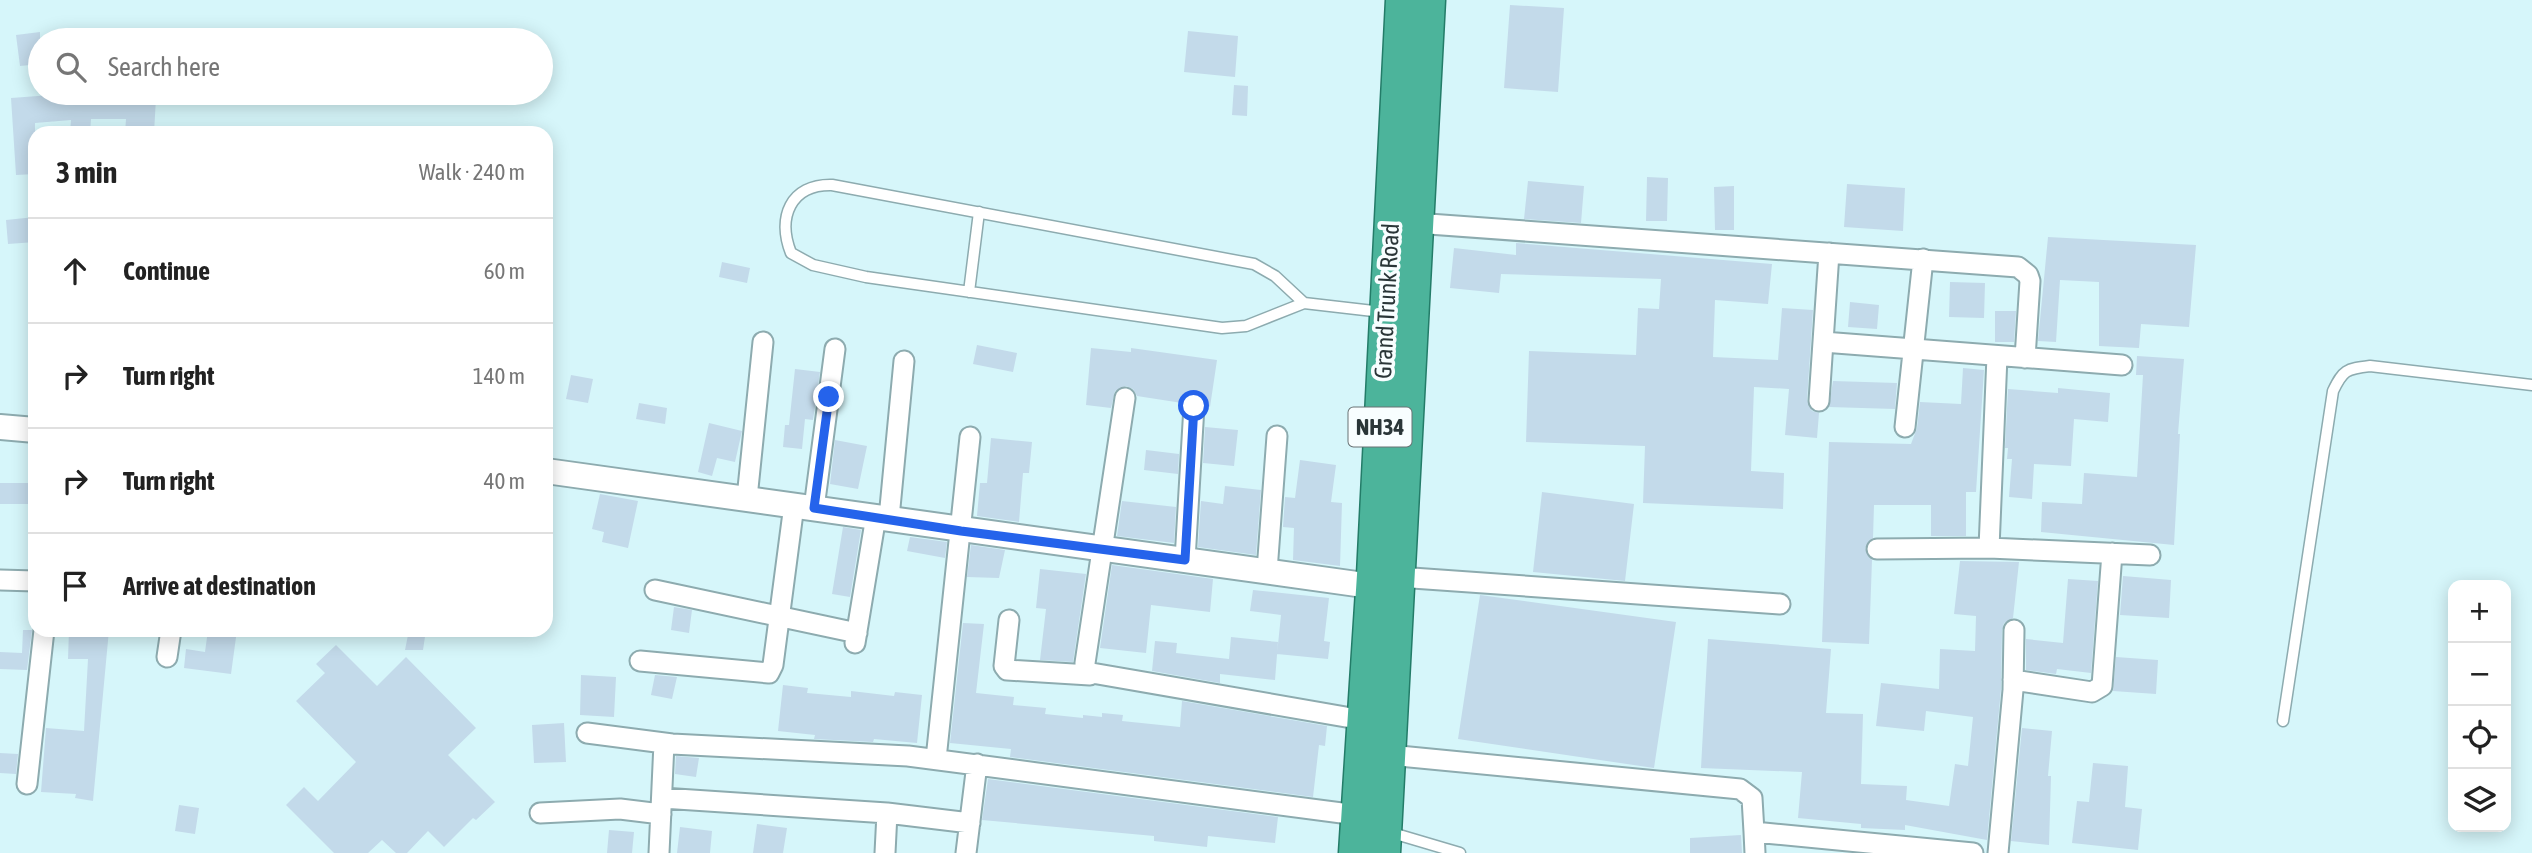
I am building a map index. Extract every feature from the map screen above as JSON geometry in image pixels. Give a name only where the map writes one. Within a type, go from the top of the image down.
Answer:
[{"type":"highway","name":"Grand Trunk Road","points":[[1384,842],[1389,755],[1385,582],[1386,313],[1402,0]]},
{"type":"highway","name":"Grand Trunk Road","points":[[1355,853],[1363,720],[1385,582],[1415,223],[1429,0]]},
{"type":"street","points":[[1415,223],[1923,259],[2024,270],[2030,281],[2025,358]]},
{"type":"street","points":[[1819,401],[1829,253]]},
{"type":"street","points":[[1905,427],[1923,259]]},
{"type":"street","points":[[747,498],[763,342]]},
{"type":"street","points":[[1823,342],[2122,365]]},
{"type":"street","points":[[640,661],[769,673],[773,665],[778,615],[804,506],[835,349]]},
{"type":"street","points":[[1989,548],[1997,356]]},
{"type":"street","points":[[654,590],[778,615],[856,638],[882,517],[904,361]]},
{"type":"street","points":[[1090,675],[1086,672],[1085,663],[1125,398]]},
{"type":"street","points":[[1185,560],[1194,406]]},
{"type":"street","points":[[0,427],[28,429]]},
{"type":"street","points":[[1267,571],[1277,436]]},
{"type":"street","points":[[936,759],[951,596],[961,531],[970,437]]},
{"type":"street","points":[[553,472],[882,517],[961,531],[1267,571],[1385,582],[1780,604]]},
{"type":"street","points":[[1877,549],[1989,548],[2150,555]]},
{"type":"street","points":[[2013,680],[2092,692],[2102,686],[2112,553]]},
{"type":"street","points":[[0,580],[28,581]]},
{"type":"street","points":[[1009,620],[1004,666],[1007,670],[1090,675],[1363,720]]},
{"type":"street","points":[[1998,853],[2013,680],[2014,630]]},
{"type":"street","points":[[27,784],[43,637]]},
{"type":"street","points":[[167,657],[170,637]]},
{"type":"street","points":[[587,733],[664,743],[936,759],[1357,815]]},
{"type":"street","points":[[659,853],[664,743]]},
{"type":"street","points":[[1389,755],[1740,789],[1752,798],[1755,853]]},
{"type":"street","points":[[966,853],[977,764]]},
{"type":"street","points":[[540,813],[661,806],[887,813],[970,822]]},
{"type":"street","points":[[885,853],[887,813]]},
{"type":"street","points":[[1754,832],[1973,853]]},
{"type":"lane","points":[[1304,303],[1275,276],[1254,264],[979,212],[820,184],[798,192],[789,212],[787,243],[791,253],[799,260],[866,276],[1222,328],[1261,321],[1304,303],[1386,313]]},
{"type":"lane","points":[[969,292],[979,212]]},
{"type":"lane","points":[[2283,721],[2333,391],[2340,374],[2351,368],[2370,366],[2532,385]]},
{"type":"lane","points":[[1384,842],[1460,853]]},
{"type":"building","points":[[1510,5],[1564,8],[1558,92],[1504,88]]},
{"type":"building","points":[[1188,31],[1238,36],[1235,77],[1184,72]]},
{"type":"building","points":[[28,34],[28,65],[20,66],[16,35]]},
{"type":"building","points":[[1234,85],[1248,86],[1247,116],[1232,115]]},
{"type":"building","points":[[28,97],[28,105],[156,105],[154,126],[126,126],[126,119],[91,119],[90,126],[71,126],[71,120],[35,123],[35,126],[28,126],[28,174],[16,175],[11,98]]},
{"type":"building","points":[[1647,177],[1668,178],[1667,221],[1646,221]]},
{"type":"building","points":[[1528,181],[1584,186],[1581,223],[1524,219]]},
{"type":"building","points":[[1847,184],[1905,188],[1903,231],[1844,227]]},
{"type":"building","points":[[1734,186],[1734,230],[1715,230],[1714,187]]},
{"type":"building","points":[[28,218],[28,243],[8,244],[6,220]]},
{"type":"building","points":[[2048,237],[2196,245],[2189,327],[2141,324],[2139,348],[2099,346],[2099,282],[2060,280],[2056,342],[2038,341]]},
{"type":"building","points":[[1516,243],[1772,264],[1768,304],[1715,300],[1713,357],[1778,360],[1782,308],[1813,310],[1807,400],[1812,411],[1819,413],[1817,438],[1785,435],[1789,389],[1754,387],[1751,471],[1784,473],[1783,509],[1643,503],[1645,446],[1526,442],[1529,351],[1636,355],[1638,308],[1659,309],[1661,279],[1501,274],[1499,293],[1450,288],[1454,248],[1516,255]]},
{"type":"building","points":[[722,262],[750,268],[747,283],[719,277]]},
{"type":"building","points":[[1950,282],[1985,283],[1984,318],[1949,317]]},
{"type":"building","points":[[1850,302],[1879,305],[1877,329],[1848,327]]},
{"type":"building","points":[[1995,311],[2016,311],[2014,342],[1995,342]]},
{"type":"building","points":[[977,345],[1017,353],[1013,372],[973,364]]},
{"type":"building","points":[[1091,348],[1131,352],[1131,348],[1217,360],[1210,407],[1195,394],[1188,395],[1182,403],[1137,396],[1133,389],[1126,386],[1115,391],[1111,408],[1086,405]]},
{"type":"building","points":[[2137,356],[2184,359],[2174,545],[2041,532],[2042,502],[2082,504],[2084,473],[2137,477],[2143,375],[2136,375]]},
{"type":"building","points":[[1963,368],[1984,370],[1976,492],[1966,492],[1966,536],[1931,536],[1931,505],[1874,505],[1873,538],[1865,548],[1872,560],[1869,644],[1822,642],[1829,442],[1911,444],[1917,428],[1920,402],[1961,404]]},
{"type":"building","points":[[795,369],[820,372],[813,420],[805,419],[802,449],[783,447],[785,425],[789,425]]},
{"type":"building","points":[[571,375],[593,379],[588,403],[566,399]]},
{"type":"building","points":[[1833,381],[1897,383],[1895,409],[1829,407]]},
{"type":"building","points":[[2058,388],[2110,393],[2108,422],[2074,419],[2071,466],[2034,464],[2032,499],[2009,497],[2012,459],[2007,459],[2008,448],[2005,448],[2008,389],[2058,393]]},
{"type":"building","points":[[639,403],[667,408],[665,424],[636,419]]},
{"type":"building","points":[[709,423],[742,431],[735,462],[717,458],[712,476],[698,472]]},
{"type":"building","points":[[1205,427],[1238,430],[1234,466],[1203,463]]},
{"type":"building","points":[[991,438],[1032,442],[1029,473],[1023,473],[1019,522],[977,516],[980,483],[987,483]]},
{"type":"building","points":[[835,440],[867,446],[858,489],[830,484]]},
{"type":"building","points":[[1146,450],[1179,454],[1178,474],[1144,470]]},
{"type":"building","points":[[1300,460],[1336,465],[1331,502],[1342,503],[1340,566],[1293,560],[1294,528],[1283,527],[1285,497],[1295,498]]},
{"type":"building","points":[[0,483],[28,483],[28,504],[0,504]]},
{"type":"building","points":[[1225,486],[1261,490],[1256,555],[1198,547],[1201,501],[1223,504]]},
{"type":"building","points":[[1542,492],[1634,504],[1625,581],[1533,572]]},
{"type":"building","points":[[600,494],[638,501],[628,548],[602,542],[604,532],[592,529]]},
{"type":"building","points":[[1122,501],[1176,507],[1174,543],[1117,536]]},
{"type":"building","points":[[843,527],[861,530],[850,597],[832,594]]},
{"type":"building","points":[[910,537],[947,542],[945,558],[907,551]]},
{"type":"building","points":[[971,545],[1005,550],[999,578],[967,577]]},
{"type":"building","points":[[1960,561],[2019,562],[2013,618],[2004,623],[2002,630],[2001,689],[1987,840],[1905,825],[1905,830],[1861,828],[1861,824],[1798,818],[1802,772],[1701,768],[1708,639],[1831,649],[1826,713],[1863,714],[1861,784],[1907,786],[1906,800],[1949,806],[1955,764],[1968,766],[1973,717],[1926,711],[1924,731],[1876,726],[1881,683],[1939,689],[1940,649],[1975,651],[1976,616],[1954,614]]},
{"type":"building","points":[[1112,565],[1213,579],[1210,612],[1151,605],[1146,653],[1100,648]]},
{"type":"building","points":[[1040,569],[1086,574],[1073,662],[1040,660],[1046,609],[1036,608]]},
{"type":"building","points":[[2123,576],[2171,580],[2169,618],[2120,615]]},
{"type":"building","points":[[2068,579],[2098,581],[2091,673],[2057,669],[2056,674],[2026,670],[2026,639],[2063,643]]},
{"type":"building","points":[[1253,590],[1329,598],[1324,641],[1330,642],[1328,659],[1277,654],[1281,615],[1250,611]]},
{"type":"building","points":[[1480,595],[1676,622],[1654,768],[1458,739]]},
{"type":"building","points":[[674,607],[692,610],[689,633],[671,630]]},
{"type":"building","points":[[963,623],[984,624],[976,693],[1014,697],[1013,705],[1046,708],[1045,714],[1083,718],[1083,715],[1102,717],[1102,713],[1123,715],[1122,721],[1180,727],[1182,701],[1327,726],[1325,746],[1319,745],[1313,797],[1010,757],[1011,749],[950,743]]},
{"type":"building","points":[[23,630],[28,630],[28,637],[31,637],[27,670],[0,669],[0,652],[22,653]]},
{"type":"building","points":[[69,637],[108,637],[93,801],[75,798],[76,794],[41,792],[46,728],[84,731],[88,659],[68,659]]},
{"type":"building","points":[[207,637],[236,637],[231,674],[184,668],[186,649],[205,652]]},
{"type":"building","points":[[408,637],[425,637],[423,650],[405,650]]},
{"type":"building","points":[[1231,637],[1278,642],[1275,680],[1220,674],[1220,683],[1152,671],[1155,641],[1177,643],[1176,653],[1229,659]]},
{"type":"building","points":[[336,645],[377,686],[406,657],[476,728],[448,755],[495,802],[476,820],[473,818],[444,847],[428,831],[407,853],[396,853],[382,840],[368,853],[334,853],[286,805],[304,787],[318,801],[356,762],[296,701],[325,673],[316,664]]},
{"type":"building","points":[[2116,657],[2158,660],[2156,694],[2113,691]]},
{"type":"building","points":[[581,675],[616,677],[614,717],[580,715]]},
{"type":"building","points":[[655,675],[677,677],[672,699],[651,695]]},
{"type":"building","points":[[783,685],[808,688],[807,693],[851,697],[851,691],[894,696],[895,692],[922,695],[917,743],[874,739],[873,742],[814,739],[815,735],[778,731]]},
{"type":"building","points":[[564,723],[566,762],[534,763],[532,725]]},
{"type":"building","points":[[2022,728],[2052,731],[2048,776],[2051,776],[2049,845],[2011,841]]},
{"type":"building","points":[[0,753],[18,754],[16,774],[0,773]]},
{"type":"building","points":[[676,756],[699,758],[696,777],[675,774]]},
{"type":"building","points":[[2093,763],[2128,766],[2125,807],[2142,809],[2138,850],[2072,843],[2077,801],[2089,802]]},
{"type":"building","points":[[988,779],[1278,817],[1275,843],[1208,836],[1207,847],[1154,841],[1154,836],[982,820]]},
{"type":"building","points":[[179,805],[199,808],[195,834],[175,831]]},
{"type":"building","points":[[757,824],[787,828],[783,853],[753,853]]},
{"type":"building","points":[[680,827],[712,831],[710,853],[677,853]]},
{"type":"building","points":[[609,830],[634,832],[632,853],[607,853]]},
{"type":"building","points":[[1741,835],[1742,853],[1690,853],[1690,838]]},
{"type":"route","points":[[829,397],[814,508],[961,531],[1185,560],[1194,406]]}]
